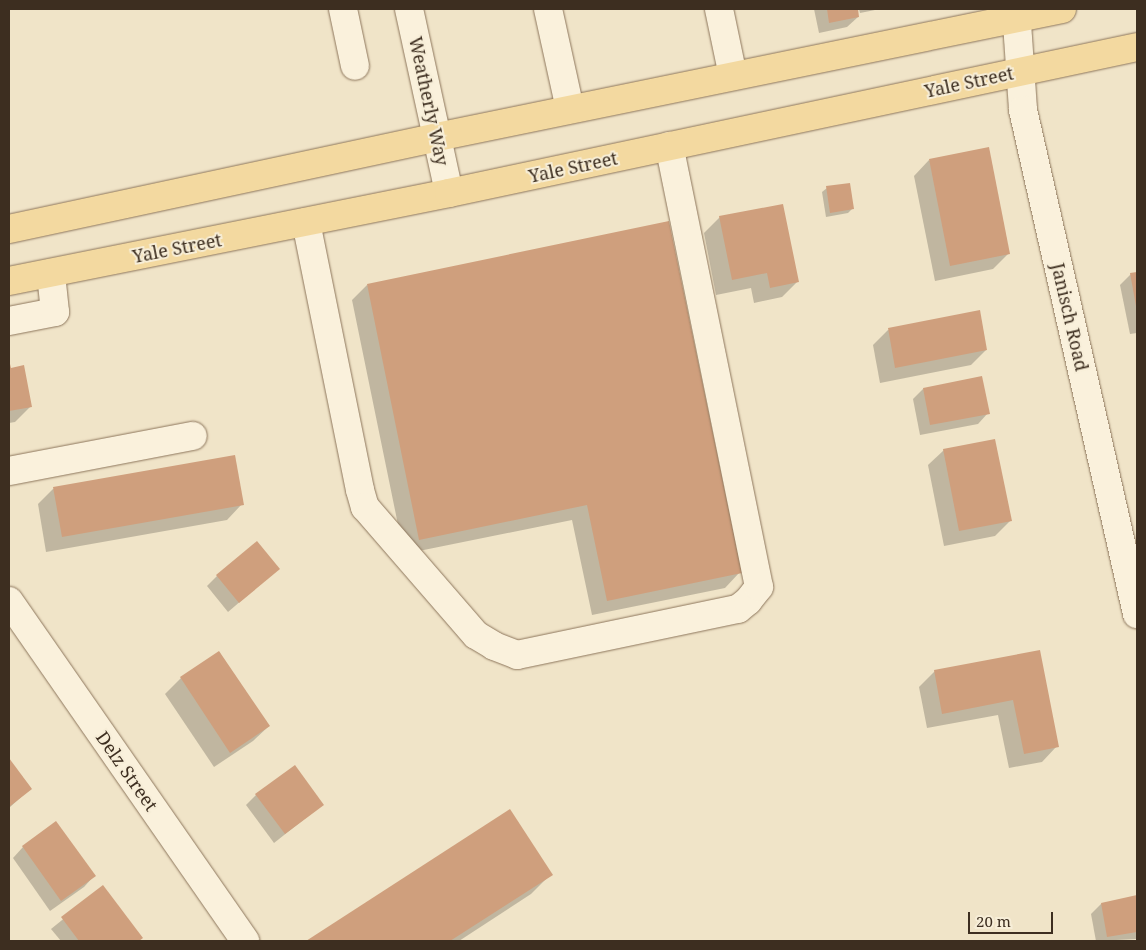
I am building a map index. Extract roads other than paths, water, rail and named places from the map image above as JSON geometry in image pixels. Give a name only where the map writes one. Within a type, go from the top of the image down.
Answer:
[{"type":"main road","points":[[9,229],[437,137],[733,76],[1016,13],[1062,9]]},
{"type":"main road","name":"Yale Street","points":[[9,281],[449,193],[1137,47]]},
{"type":"street","name":"Weatherly Way","points":[[409,9],[449,193]]},
{"type":"street","points":[[548,9],[570,109]]},
{"type":"street","points":[[719,9],[733,76]]},
{"type":"street","points":[[350,10],[354,66]]},
{"type":"street","name":"Janisch Road","points":[[1016,13],[1023,110],[1137,614]]},
{"type":"street","points":[[306,222],[360,490],[365,506],[476,635],[494,646],[517,655],[738,609],[748,602],[759,586],[669,146]]},
{"type":"street","points":[[9,321],[55,312],[50,273]]},
{"type":"street","points":[[9,470],[193,436]]},
{"type":"street","name":"Delz Street","points":[[9,601],[245,941]]}]
